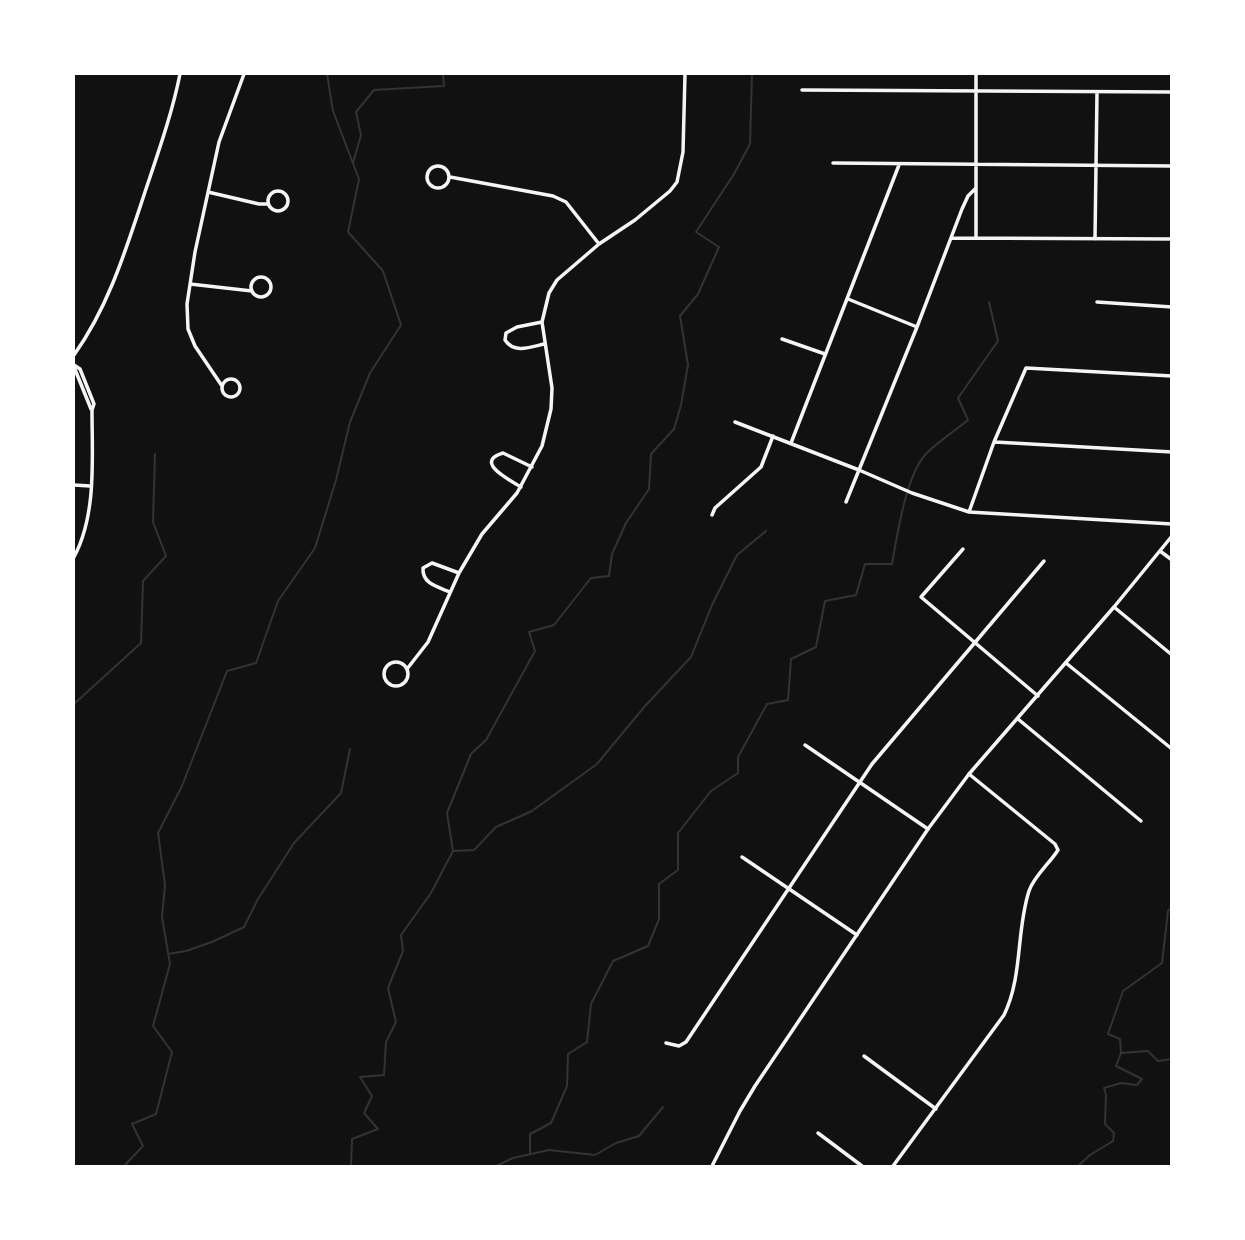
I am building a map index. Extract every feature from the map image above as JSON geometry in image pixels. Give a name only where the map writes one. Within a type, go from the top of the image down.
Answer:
[{"type":"street","points":[[74,355],[111,289],[173,106],[180,74]]},
{"type":"street","points":[[222,386],[228,379],[234,379],[240,386],[240,392],[230,398],[224,395],[222,386],[195,346],[188,329],[187,317],[190,284],[219,142],[244,74]]},
{"type":"street","points":[[407,669],[399,662],[392,662],[386,667],[385,678],[390,684],[398,686],[405,681],[407,669],[428,642],[459,573],[482,534],[521,487],[542,446],[551,409],[552,388],[541,322],[544,306],[557,280],[599,244],[635,220],[677,182],[683,152],[685,74]]},
{"type":"street","points":[[976,74],[976,238]]},
{"type":"street","points":[[802,90],[1171,92]]},
{"type":"street","points":[[1095,239],[1097,92]]},
{"type":"street","points":[[833,163],[1171,166]]},
{"type":"street","points":[[790,443],[899,164]]},
{"type":"street","points":[[440,166],[447,170],[450,177],[448,184],[439,189],[429,184],[427,178],[432,167],[440,166]]},
{"type":"street","points":[[450,177],[553,196],[566,202],[599,244]]},
{"type":"street","points":[[846,502],[968,196],[976,188]]},
{"type":"street","points":[[208,192],[268,204],[275,211],[282,211],[287,206],[288,199],[285,193],[276,191],[268,197],[268,204]]},
{"type":"street","points":[[951,238],[1171,239]]},
{"type":"street","points":[[190,284],[252,291],[259,297],[270,292],[270,282],[265,277],[258,277],[251,284],[252,291]]},
{"type":"street","points":[[848,299],[917,327]]},
{"type":"street","points":[[1097,302],[1171,307]]},
{"type":"street","points":[[541,322],[510,329],[505,340],[513,348],[522,349],[545,344]]},
{"type":"street","points":[[782,339],[825,354]]},
{"type":"street","points":[[74,366],[92,410],[89,506],[74,557]]},
{"type":"street","points":[[969,512],[994,442],[1026,368],[1171,376]]},
{"type":"street","points":[[735,422],[912,493],[969,512],[1171,524]]},
{"type":"street","points":[[712,515],[715,508],[761,467],[774,436]]},
{"type":"street","points":[[994,442],[1171,452]]},
{"type":"street","points":[[521,487],[495,470],[493,458],[503,453],[532,467]]},
{"type":"street","points":[[74,485],[90,486]]},
{"type":"street","points":[[712,1167],[755,1086],[928,829],[969,774],[1114,607],[1171,536]]},
{"type":"street","points":[[963,549],[922,597],[1038,696]]},
{"type":"street","points":[[1160,551],[1171,560]]},
{"type":"street","points":[[666,1043],[678,1046],[686,1042],[872,764],[1044,561]]},
{"type":"street","points":[[450,592],[427,582],[423,576],[423,568],[432,563],[459,573]]},
{"type":"street","points":[[1114,607],[1171,655]]},
{"type":"street","points":[[1066,663],[1171,749]]},
{"type":"street","points":[[1018,719],[1141,821]]},
{"type":"street","points":[[804,745],[928,829]]},
{"type":"street","points":[[893,1167],[1004,1015],[1014,990],[1030,888],[1058,850],[1055,844],[969,774]]},
{"type":"street","points":[[742,857],[857,935]]},
{"type":"street","points":[[864,1056],[936,1109]]},
{"type":"street","points":[[818,1133],[862,1167]]},
{"type":"waterway","points":[[124,1166],[143,1146],[132,1124],[156,1114],[172,1052],[153,1026],[170,964],[162,917],[165,885],[158,833],[182,786],[227,671],[256,663],[278,601],[315,548],[350,422],[370,373],[401,325],[383,271],[348,232],[359,179],[333,111],[327,74]]},
{"type":"waterway","points":[[353,163],[361,135],[356,112],[374,90],[444,86],[443,74]]},
{"type":"waterway","points":[[351,1166],[352,1139],[378,1129],[364,1113],[372,1096],[360,1077],[384,1075],[386,1042],[396,1022],[388,988],[403,951],[401,935],[431,893],[453,851],[447,813],[471,754],[486,740],[535,651],[529,632],[554,625],[591,578],[609,576],[612,554],[626,523],[649,489],[651,454],[674,429],[688,365],[680,316],[698,294],[719,247],[696,232],[750,144],[752,74]]},
{"type":"waterway","points":[[530,1154],[530,1134],[551,1123],[567,1086],[568,1054],[587,1042],[591,1004],[613,961],[648,946],[659,919],[659,884],[678,870],[678,833],[711,791],[738,773],[738,757],[767,704],[788,700],[791,659],[816,647],[825,601],[856,595],[865,564],[892,564],[903,507],[918,465],[930,450],[968,420],[958,398],[998,341],[989,302]]},
{"type":"waterway","points":[[74,704],[141,643],[143,581],[166,556],[153,522],[155,454]]},
{"type":"waterway","points":[[453,851],[474,850],[496,827],[532,811],[597,764],[645,706],[691,657],[712,605],[737,555],[766,531]]},
{"type":"waterway","points":[[168,954],[212,942],[244,927],[258,899],[294,843],[341,793],[350,749]]},
{"type":"waterway","points":[[1121,1053],[1120,1039],[1108,1034],[1123,991],[1162,963],[1168,911],[1172,907]]},
{"type":"waterway","points":[[1078,1166],[1113,1141],[1114,1133],[1105,1124],[1104,1088],[1121,1083],[1137,1085],[1142,1079],[1116,1066],[1121,1053],[1148,1051],[1158,1061],[1172,1059]]},
{"type":"waterway","points":[[496,1166],[513,1158],[549,1150],[595,1155],[616,1143],[639,1136],[663,1107]]}]
